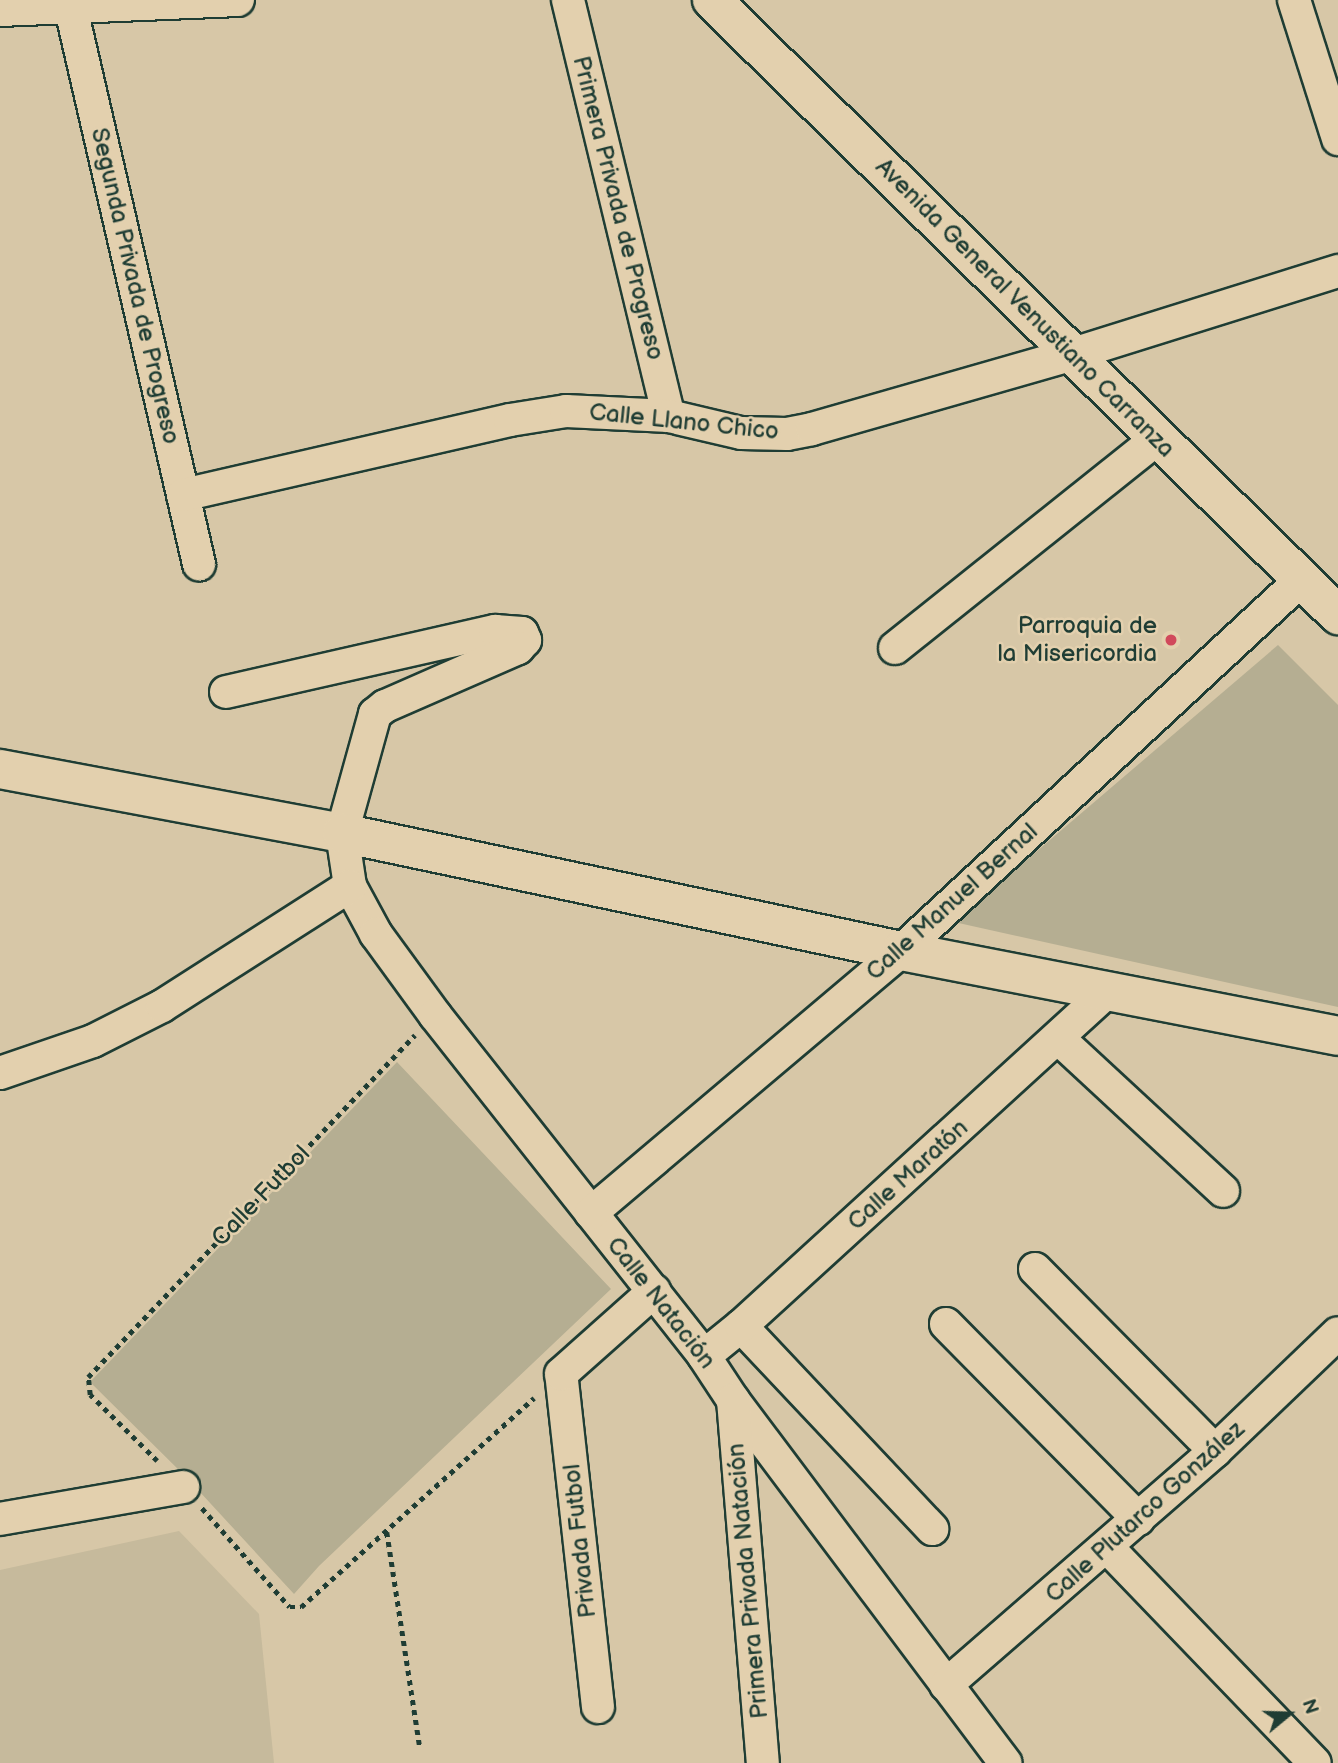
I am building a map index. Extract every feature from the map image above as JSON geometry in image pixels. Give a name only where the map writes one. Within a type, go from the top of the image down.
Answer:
[{"type":"main road","name":"Avenida General Venustiano Carranza","points":[[712,0],[1157,438],[1326,597]]},
{"type":"main road","points":[[3,776],[342,833],[901,951],[1338,1036]]},
{"type":"street","points":[[0,10],[238,0]]},
{"type":"street","name":"Primera Privada de Progreso","points":[[568,0],[669,416]]},
{"type":"street","points":[[1294,0],[1338,139]]},
{"type":"street","name":"Segunda Privada de Progreso","points":[[71,9],[199,564]]},
{"type":"street","name":"Calle Llano Chico","points":[[183,495],[540,414],[596,411],[669,416],[740,433],[787,433],[1331,281]]},
{"type":"street","points":[[895,649],[1157,438]]},
{"type":"street","name":"Calle Manuel Bernal","points":[[591,1213],[1326,597]]},
{"type":"street","points":[[226,692],[495,631],[519,631],[525,640],[518,648],[385,706],[375,714],[342,833]]},
{"type":"street","name":"Calle Natación","points":[[342,833],[350,886],[376,934],[435,1015],[704,1356],[733,1400],[1006,1763]]},
{"type":"street","points":[[0,1073],[93,1041],[162,1006],[350,886]]},
{"type":"street","name":"Calle Maratón","points":[[704,1356],[741,1326],[1109,990]]},
{"type":"street","points":[[1058,1038],[1223,1192]]},
{"type":"street","points":[[1035,1269],[1216,1451]]},
{"type":"street","points":[[561,1374],[654,1292]]},
{"type":"street","points":[[946,1324],[1138,1519]]},
{"type":"street","points":[[741,1326],[932,1529]]},
{"type":"street","name":"Calle Plutarco González","points":[[946,1685],[1108,1548],[1216,1451],[1338,1333]]},
{"type":"street","name":"Privada Futbol","points":[[561,1374],[598,1707]]},
{"type":"street","name":"Primera Privada Natación","points":[[733,1400],[763,1763]]},
{"type":"street","points":[[0,1519],[183,1487]]},
{"type":"street","points":[[1108,1548],[1315,1763]]},
{"type":"path","name":"Calle Futbol","points":[[88,1377],[435,1015]]},
{"type":"path","points":[[305,1605],[561,1374]]},
{"type":"path","points":[[386,1531],[420,1748]]},
{"type":"shaded area","points":[[1278,645],[1338,705],[1338,1007],[954,922]]},
{"type":"shaded area","points":[[397,1062],[611,1289],[319,1566],[294,1594],[187,1478],[90,1382]]},
{"type":"shaded area","points":[[179,1531],[259,1614],[274,1763],[0,1763],[0,1570]]},
{"type":"place","name":"Parroquia de la Misericordia","points":[[1171,640]]}]
